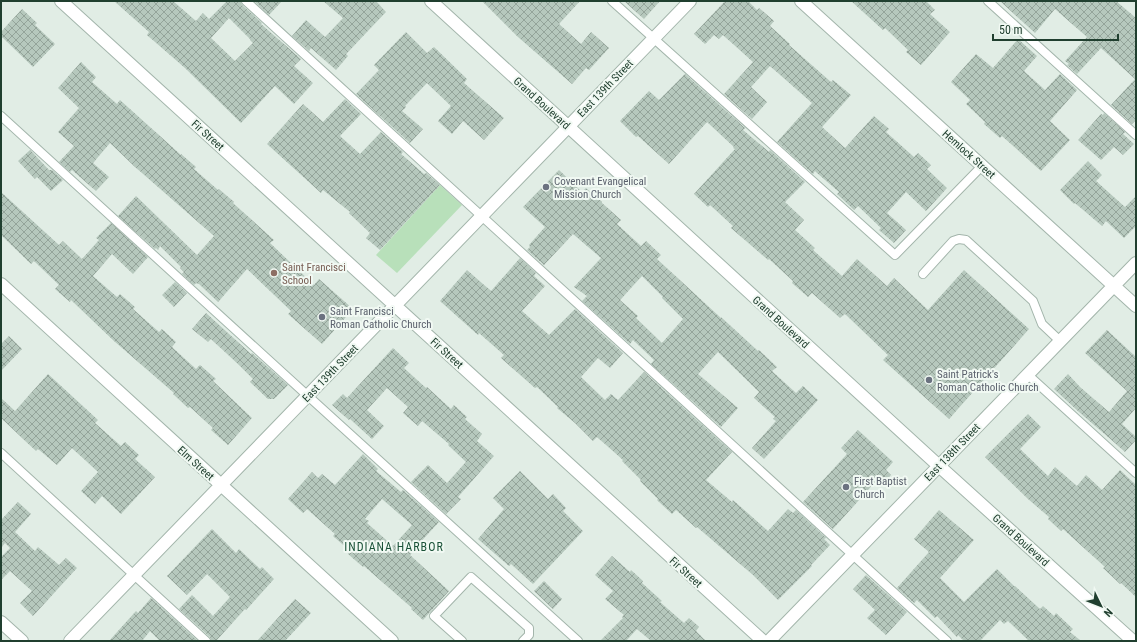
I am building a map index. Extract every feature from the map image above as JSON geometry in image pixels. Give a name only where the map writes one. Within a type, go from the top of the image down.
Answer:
[{"type":"street","name":"Fir Street","points":[[61,1],[762,641]]},
{"type":"street","name":"Grand Boulevard","points":[[431,1],[938,466],[1132,641]]},
{"type":"street","name":"East 139th Street","points":[[70,641],[690,1]]},
{"type":"street","name":"Hemlock Street","points":[[801,1],[1136,306]]},
{"type":"street","name":"East 138th Street","points":[[770,641],[1136,263]]},
{"type":"street","name":"Elm Street","points":[[1,284],[392,641]]},
{"type":"street","points":[[1,622],[22,641]]},
{"type":"lane","points":[[246,1],[947,641]]},
{"type":"lane","points":[[612,1],[896,255],[982,166]]},
{"type":"lane","points":[[988,1],[1136,136]]},
{"type":"lane","points":[[1,116],[578,641]]},
{"type":"lane","points":[[923,274],[953,240],[966,240],[1033,301],[1042,324],[1060,341]]},
{"type":"lane","points":[[1027,374],[1136,473]]},
{"type":"lane","points":[[1,453],[206,641]]},
{"type":"lane","points":[[462,641],[434,616],[472,577],[529,628],[529,635],[524,641]]},
{"type":"green space","points":[[440,185],[462,205],[397,273],[376,255]]},
{"type":"building","points":[[114,1],[173,1],[196,21],[203,13],[209,19],[227,1],[241,1],[242,5],[262,23],[261,24],[301,59],[294,66],[313,83],[294,104],[275,86],[241,123],[185,68],[147,35],[149,32]],"holes":[[[229,18],[253,43],[235,61],[211,38]]]},
{"type":"building","points":[[254,1],[282,1],[269,15]]},
{"type":"building","points":[[323,1],[376,1],[386,12],[346,54],[348,56],[336,70],[311,48],[309,51],[292,36],[306,20],[325,37],[343,18]]},
{"type":"building","points":[[482,1],[580,1],[559,24],[581,44],[591,32],[609,48],[589,70],[586,68],[572,84],[518,37]]},
{"type":"building","points":[[624,1],[660,1],[644,19]]},
{"type":"building","points":[[725,1],[748,1],[757,10],[759,8],[774,21],[770,26],[790,44],[789,45],[831,82],[833,80],[851,95],[822,127],[845,148],[874,116],[889,129],[886,132],[914,157],[918,153],[931,165],[927,169],[947,188],[926,211],[906,192],[887,213],[906,230],[894,243],[879,230],[881,228],[858,206],[854,210],[837,194],[839,192],[815,171],[813,174],[777,142],[812,103],[770,66],[751,87],[767,102],[752,119],[724,94],[753,62],[723,35],[719,39],[714,35],[705,44],[694,34]]},
{"type":"building","points":[[851,1],[926,1],[935,10],[930,14],[950,32],[921,65],[906,52],[908,50],[885,28],[883,30]]},
{"type":"building","points":[[1000,1],[1116,1],[1136,18],[1136,120],[1132,124],[1111,105],[1135,79],[1101,48],[1077,74],[1067,65],[1069,64],[1065,61],[1087,37],[1055,9],[1035,33]]},
{"type":"building","points":[[22,9],[37,23],[35,25],[55,44],[33,67],[1,36],[1,32]]},
{"type":"building","points":[[406,32],[427,53],[434,47],[467,79],[464,83],[504,118],[484,140],[463,121],[452,134],[438,121],[451,106],[427,83],[402,111],[423,129],[410,143],[356,94],[379,70],[374,65]]},
{"type":"building","points":[[1018,39],[1037,56],[1024,71],[1045,90],[1060,74],[1077,90],[1050,121],[1070,140],[1041,171],[1002,136],[1000,138],[984,124],[985,122],[966,104],[970,100],[951,82],[976,54],[993,68]]},
{"type":"building","points":[[81,62],[96,77],[92,82],[117,104],[120,100],[196,167],[194,169],[234,202],[233,203],[274,240],[270,243],[314,285],[319,279],[353,309],[322,344],[288,314],[291,311],[247,269],[218,302],[199,284],[196,283],[194,285],[182,274],[184,272],[180,268],[181,267],[160,246],[158,250],[156,248],[155,249],[118,216],[136,196],[197,255],[214,236],[110,143],[93,163],[109,177],[96,191],[72,170],[70,172],[59,162],[74,146],[58,132],[79,108],[58,88]]},
{"type":"building","points":[[685,74],[745,128],[743,130],[769,152],[770,150],[805,182],[785,202],[804,220],[795,230],[815,248],[813,250],[842,276],[857,259],[887,286],[894,278],[928,310],[964,270],[1029,329],[949,419],[883,360],[888,355],[845,314],[840,318],[812,293],[808,297],[769,259],[768,260],[731,228],[733,226],[710,205],[708,207],[694,194],[735,149],[707,122],[669,164],[638,136],[636,137],[620,121],[649,91],[659,100]]},
{"type":"building","points":[[345,99],[361,114],[340,136],[360,154],[381,132],[403,152],[401,154],[424,174],[426,173],[440,185],[380,250],[366,238],[370,233],[349,213],[350,212],[323,190],[321,193],[267,144],[303,104],[323,122]]},
{"type":"building","points":[[1104,113],[1125,132],[1123,134],[1134,144],[1123,155],[1114,147],[1101,160],[1078,140],[1101,114],[1103,115]]},
{"type":"building","points":[[30,150],[49,170],[52,170],[63,180],[51,191],[37,177],[35,179],[18,161]]},
{"type":"building","points":[[1088,161],[1102,175],[1096,181],[1125,207],[1136,196],[1136,226],[1124,238],[1106,221],[1102,226],[1075,203],[1074,204],[1060,190]]},
{"type":"building","points":[[559,170],[582,192],[586,188],[602,202],[621,220],[617,224],[641,246],[646,241],[661,255],[657,259],[777,367],[772,371],[796,393],[803,386],[818,400],[764,459],[752,448],[776,421],[773,419],[775,417],[754,398],[759,392],[718,352],[698,374],[738,408],[721,427],[651,364],[654,360],[633,340],[630,344],[582,301],[587,296],[574,287],[601,258],[573,234],[544,265],[527,250],[530,247],[529,245],[545,227],[523,207]],"holes":[[[642,276],[663,297],[662,298],[683,319],[662,343],[636,318],[638,316],[620,300]]]},
{"type":"building","points":[[1,192],[59,245],[63,241],[82,259],[99,240],[96,238],[111,223],[148,257],[133,274],[112,254],[93,276],[117,297],[120,294],[135,307],[133,309],[159,332],[162,329],[176,342],[172,347],[196,369],[200,365],[216,379],[213,381],[252,418],[228,445],[211,430],[213,428],[190,407],[188,408],[173,394],[174,393],[114,341],[71,300],[70,302],[55,289],[59,285],[34,261],[31,264],[1,235]]},
{"type":"building","points":[[520,258],[536,273],[534,276],[545,286],[522,311],[549,335],[575,309],[623,353],[610,368],[598,358],[581,377],[605,400],[611,394],[618,400],[644,372],[732,452],[706,480],[732,502],[733,500],[768,531],[788,509],[793,513],[796,510],[826,538],[824,539],[830,545],[811,565],[812,566],[778,600],[753,575],[697,527],[696,528],[676,510],[672,514],[657,500],[658,499],[640,481],[641,480],[622,461],[623,460],[597,437],[593,441],[557,408],[558,407],[537,387],[535,388],[501,358],[504,355],[479,333],[478,335],[440,301],[467,270],[491,291]]},
{"type":"building","points":[[175,282],[187,293],[174,307],[162,295]]},
{"type":"building","points":[[206,313],[288,385],[274,399],[268,399],[250,382],[253,379],[211,339],[208,342],[192,329]]},
{"type":"building","points":[[1107,330],[1136,357],[1136,408],[1122,424],[1136,437],[1136,440],[1125,452],[1054,389],[1068,374],[1080,387],[1109,412],[1127,391],[1085,353]]},
{"type":"building","points":[[9,336],[22,349],[1,371],[1,344]]},
{"type":"building","points":[[393,348],[409,363],[404,368],[451,409],[454,405],[467,417],[465,419],[482,434],[477,441],[494,456],[458,497],[461,499],[446,514],[411,482],[428,465],[447,483],[466,462],[448,445],[449,444],[422,421],[418,426],[403,413],[408,407],[387,388],[367,410],[384,426],[372,439],[332,405],[343,394],[347,398]]},
{"type":"building","points":[[48,374],[98,420],[95,423],[121,446],[125,442],[139,455],[135,459],[155,477],[121,514],[102,496],[95,504],[81,491],[98,472],[72,448],[57,465],[38,449],[36,451],[1,418],[1,398],[15,411]]},
{"type":"building","points":[[1028,414],[1041,427],[1020,449],[1048,476],[1055,467],[1077,486],[1086,475],[1102,490],[1120,470],[1136,485],[1136,597],[1121,583],[1120,584],[1103,568],[1105,567],[1063,529],[1061,531],[1048,519],[1049,517],[1028,499],[985,457]]},
{"type":"building","points":[[858,430],[893,462],[886,470],[891,475],[882,485],[877,480],[833,529],[803,502],[847,454],[841,448]]},
{"type":"building","points":[[363,454],[378,469],[376,471],[401,492],[403,490],[439,522],[410,555],[449,591],[423,620],[411,609],[412,608],[348,554],[350,551],[333,536],[335,534],[307,509],[303,513],[288,499],[312,472],[318,478],[322,474],[335,485]],"holes":[[[382,499],[412,525],[393,546],[367,523],[369,521],[365,519]]]},
{"type":"building","points":[[520,471],[548,499],[553,494],[566,508],[563,511],[583,531],[533,584],[511,564],[509,566],[478,539],[504,509],[493,498]]},
{"type":"building","points":[[18,502],[31,514],[15,532],[35,551],[38,547],[59,565],[66,558],[77,568],[33,616],[20,603],[32,591],[10,571],[1,580],[1,557],[10,548],[5,543],[1,548],[1,519]]},
{"type":"building","points":[[939,510],[974,540],[940,578],[964,602],[997,569],[1040,609],[1043,606],[1054,616],[1056,613],[1073,629],[1070,632],[1081,641],[1029,641],[1008,621],[1004,624],[1000,620],[980,641],[964,641],[958,635],[957,637],[937,616],[935,618],[917,600],[914,603],[897,588],[929,552],[914,539]]},
{"type":"building","points":[[212,529],[236,553],[239,549],[260,569],[262,567],[274,579],[216,641],[211,641],[210,637],[179,609],[192,595],[213,616],[230,597],[207,574],[187,595],[167,576]]},
{"type":"building","points":[[612,556],[643,581],[642,583],[662,601],[660,602],[684,623],[689,618],[699,627],[696,631],[706,641],[651,641],[637,629],[626,641],[600,641],[623,618],[622,617],[624,615],[605,599],[613,591],[595,575]]},
{"type":"building","points":[[866,575],[907,612],[886,635],[867,618],[875,610],[853,589]]},
{"type":"building","points":[[544,581],[562,599],[553,609],[534,591]]},
{"type":"building","points":[[151,598],[198,641],[160,641],[150,631],[142,641],[109,641],[136,611],[138,613]]},
{"type":"building","points":[[295,599],[311,613],[285,641],[257,641]]},
{"type":"place","name":"Covenant Evangelical Mission Church","points":[[546,187]]},
{"type":"place","name":"Saint Francisci School","points":[[274,273]]},
{"type":"place","name":"Saint Francisci Roman Catholic Church","points":[[322,317]]},
{"type":"place","name":"Saint Patrick's Roman Catholic Church","points":[[929,380]]},
{"type":"place","name":"First Baptist Church","points":[[846,487]]},
{"type":"district","name":"INDIANA HARBOR","points":[[394,547]]}]
